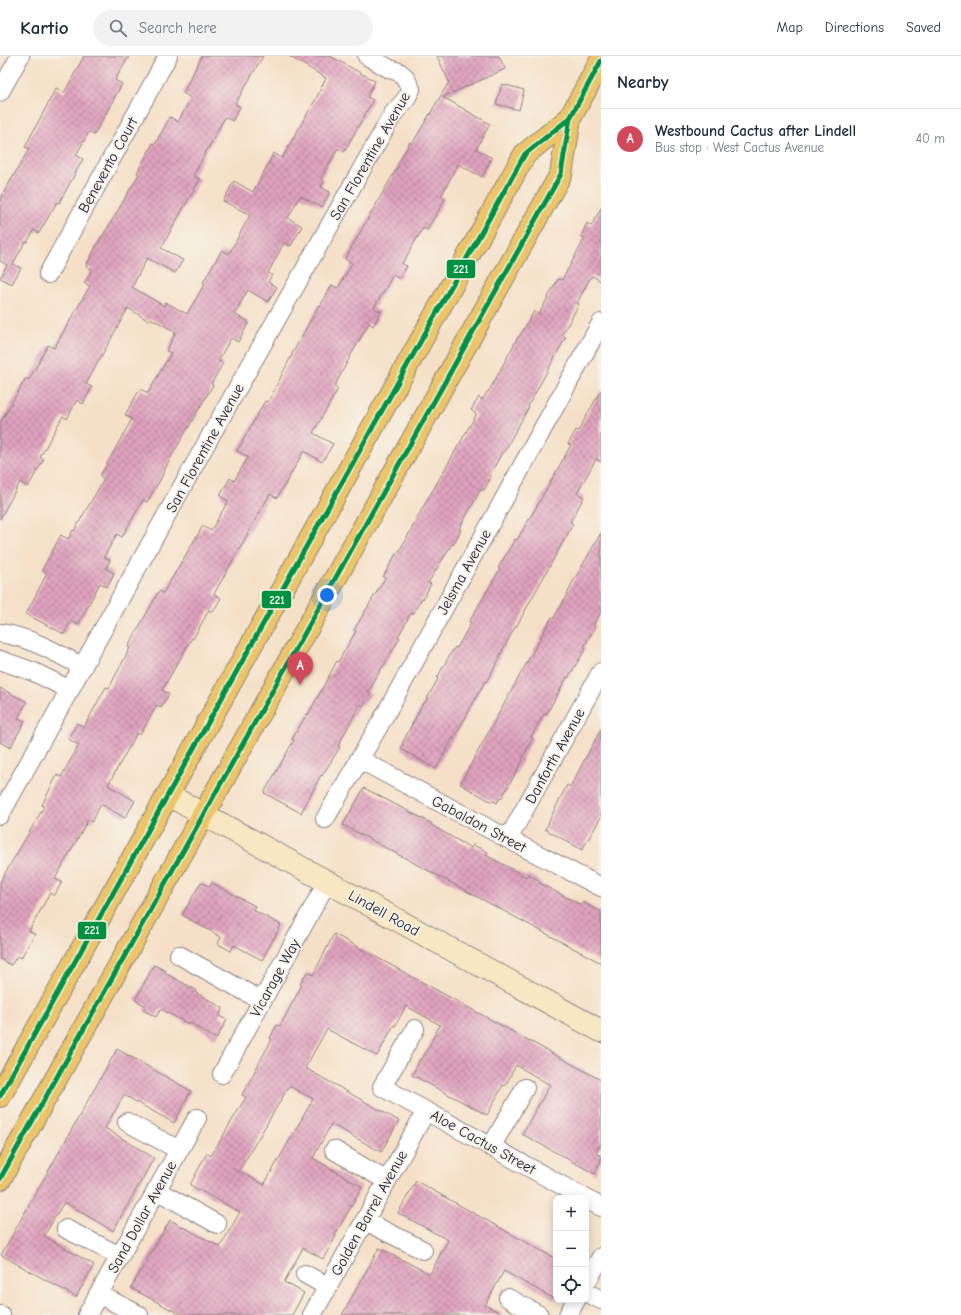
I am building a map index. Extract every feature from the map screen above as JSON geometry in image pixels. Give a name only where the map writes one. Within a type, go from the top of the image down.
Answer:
[{"type":"main road","points":[[0,1179],[561,174],[570,118],[601,61]]},
{"type":"main road","points":[[0,1096],[525,154],[570,118]]},
{"type":"street","points":[[0,92],[20,56]]},
{"type":"street","name":"Benevento Court","points":[[48,274],[168,56]]},
{"type":"street","name":"San Florentine Avenue","points":[[0,815],[212,434],[393,114],[406,99],[410,89],[408,83],[398,72],[367,56]]},
{"type":"street","name":"Jelsma Avenue","points":[[325,819],[384,717],[601,323]]},
{"type":"street","points":[[0,633],[34,642],[83,666]]},
{"type":"street","points":[[0,660],[34,672],[70,690]]},
{"type":"street","name":"Danforth Avenue","points":[[508,840],[601,672]]},
{"type":"street","name":"Gabaldon Street","points":[[358,760],[508,840],[601,887]]},
{"type":"street","name":"Lindell Road","points":[[168,795],[601,1031]]},
{"type":"street","name":"Vicarage Way","points":[[222,1074],[328,882]]},
{"type":"street","points":[[179,955],[262,1001]]},
{"type":"street","name":"Aloe Cactus Street","points":[[414,1029],[382,1087],[491,1147],[594,1201]]},
{"type":"street","points":[[491,1147],[525,1088]]},
{"type":"street","name":"Golden Barrel Avenue","points":[[312,1315],[426,1111]]},
{"type":"street","name":"Sand Dollar Avenue","points":[[87,1315],[197,1118]]},
{"type":"street","points":[[127,1122],[179,1150]]},
{"type":"street","points":[[334,1150],[387,1181]]},
{"type":"street","points":[[156,1190],[217,1224]]},
{"type":"street","points":[[365,1220],[423,1250]]},
{"type":"street","points":[[66,1228],[120,1256]]},
{"type":"street","points":[[589,1278],[601,1257]]},
{"type":"street","points":[[305,1274],[328,1287]]},
{"type":"street","points":[[98,1294],[139,1315]]},
{"type":"street","points":[[589,1294],[601,1300]]},
{"type":"street","points":[[508,1298],[539,1315]]},
{"type":"street","points":[[568,1315],[574,1303]]},
{"type":"building","points":[[84,56],[129,56],[115,80],[122,84],[94,135],[89,132],[76,155],[83,159],[59,203],[57,202],[39,233],[34,230],[27,242],[25,242],[13,264],[21,268],[12,284],[0,278],[7,265],[0,261],[0,199],[29,149],[25,147],[56,88],[64,93]]},
{"type":"building","points":[[202,56],[263,56],[235,104],[240,107],[232,121],[225,117],[193,176],[200,179],[161,248],[183,260],[175,273],[147,258],[132,287],[164,306],[165,302],[187,314],[205,283],[203,282],[222,250],[229,254],[250,215],[223,201],[234,181],[253,192],[274,153],[282,158],[326,78],[289,56],[330,56],[375,81],[367,97],[373,100],[344,152],[338,148],[321,178],[324,181],[321,187],[330,192],[322,207],[300,196],[288,218],[302,226],[291,246],[284,243],[268,273],[272,275],[268,282],[277,287],[268,302],[248,290],[234,314],[249,322],[238,342],[231,338],[218,361],[223,363],[211,384],[213,385],[147,502],[143,500],[122,537],[117,534],[104,557],[110,560],[106,569],[114,573],[107,587],[100,583],[78,625],[71,621],[64,634],[26,614],[47,573],[42,570],[61,535],[68,539],[73,530],[74,531],[104,479],[100,476],[132,419],[125,415],[140,389],[148,393],[171,353],[166,351],[176,332],[150,318],[149,321],[128,308],[86,384],[92,387],[83,404],[77,400],[67,419],[63,416],[40,457],[44,459],[28,487],[20,482],[0,519],[0,423],[26,378],[29,380],[48,345],[54,348],[90,286],[84,283],[92,269],[86,266],[101,237],[139,174],[137,173],[153,143],[155,144],[170,117],[178,122],[191,98],[183,93]]},
{"type":"building","points":[[437,56],[499,56],[505,69],[443,97],[490,124],[476,149],[492,158],[482,177],[458,164],[441,196],[445,199],[427,230],[423,228],[402,264],[407,266],[399,279],[393,275],[374,308],[381,312],[373,326],[369,323],[352,353],[334,387],[338,389],[313,433],[333,444],[322,462],[304,451],[277,498],[270,494],[214,594],[221,598],[213,612],[209,610],[162,690],[169,694],[161,707],[157,705],[140,735],[137,733],[108,785],[135,801],[125,818],[101,804],[92,822],[88,820],[55,879],[62,882],[54,896],[50,893],[29,931],[35,934],[21,958],[17,956],[11,965],[0,959],[0,882],[44,807],[42,805],[57,775],[61,777],[79,745],[68,739],[77,723],[84,727],[106,687],[109,688],[130,648],[128,647],[159,591],[163,593],[203,526],[211,531],[228,501],[220,496],[230,478],[234,481],[248,457],[237,451],[265,401],[268,402],[319,305],[320,306],[332,285],[338,288],[352,263],[345,259],[410,142],[412,144],[449,82]]},
{"type":"building","points":[[502,84],[524,90],[519,110],[496,104]]},
{"type":"building","points":[[601,208],[601,281],[592,276],[589,280],[577,303],[579,304],[562,335],[566,337],[528,406],[529,407],[489,476],[491,477],[484,490],[481,489],[459,529],[461,530],[453,545],[452,544],[428,583],[431,584],[423,599],[422,598],[413,614],[411,613],[398,637],[400,638],[368,692],[371,693],[363,706],[360,704],[338,746],[340,747],[322,776],[321,775],[301,813],[264,793],[294,740],[292,739],[307,714],[308,715],[337,661],[338,662],[356,631],[354,630],[385,578],[383,577],[476,415],[471,410],[479,397],[482,400],[489,391],[534,311],[539,314],[558,279],[562,280],[585,238],[581,236],[587,223],[591,226]]},
{"type":"building","points":[[601,390],[601,462],[596,459],[577,493],[584,497],[570,522],[573,524],[515,627],[499,657],[500,658],[486,682],[485,681],[436,769],[401,749],[402,744],[452,651],[455,647],[457,648],[471,623],[469,622],[500,569],[498,568],[515,539],[517,540],[538,504],[571,445],[568,444],[576,430],[578,431]]},
{"type":"building","points":[[601,533],[601,612],[594,624],[595,627],[584,647],[586,648],[531,737],[533,738],[522,759],[523,760],[501,799],[500,798],[497,803],[492,800],[492,802],[460,784],[552,617],[554,618]]},
{"type":"building","points":[[0,688],[27,702],[18,718],[25,721],[10,748],[0,742]]},
{"type":"building","points":[[601,729],[601,817],[582,850],[545,829],[567,785],[570,787]]},
{"type":"building","points":[[364,788],[431,823],[431,825],[471,848],[473,845],[488,852],[486,855],[526,877],[528,874],[540,881],[539,883],[581,905],[583,902],[601,912],[601,963],[343,825]]},
{"type":"building","points":[[201,882],[210,887],[212,883],[255,906],[253,910],[281,925],[262,960],[234,945],[231,951],[218,944],[221,937],[182,915]]},
{"type":"building","points":[[334,934],[601,1080],[601,1145],[596,1153],[601,1156],[601,1161],[595,1174],[522,1134],[550,1085],[516,1065],[505,1086],[503,1085],[487,1115],[412,1075],[440,1025],[406,1006],[377,1056],[327,1029],[305,1068],[399,1121],[381,1152],[331,1124],[313,1158],[362,1187],[323,1259],[303,1248],[284,1282],[304,1293],[292,1315],[181,1315],[131,1288],[170,1220],[220,1247],[240,1212],[190,1185],[207,1153],[211,1156],[246,1097],[242,1095],[272,1039],[270,1038],[277,1025],[280,1026],[302,985],[300,984],[307,972],[313,975]],"holes":[[[289,1086],[313,1099],[264,1185],[239,1171]]]},
{"type":"building","points":[[154,965],[166,971],[165,973],[196,990],[195,992],[223,1008],[219,1016],[227,1020],[216,1039],[189,1022],[188,1024],[161,1009],[156,1017],[143,1010],[146,1006],[135,1000]]},
{"type":"building","points":[[117,1049],[191,1091],[174,1123],[124,1095],[105,1128],[154,1158],[113,1231],[64,1202],[44,1236],[94,1265],[76,1297],[1,1255]]},
{"type":"building","points":[[416,1181],[553,1257],[553,1298],[504,1271],[485,1305],[504,1315],[342,1315],[379,1248],[430,1274],[448,1240],[398,1213]]},
{"type":"transit line","name":"221","points":[[0,1179],[561,174],[570,118],[601,61]]},
{"type":"transit line","name":"221","points":[[0,1096],[525,154],[570,118]]},
{"type":"place","name":"Westbound Cactus after Lindell","points":[[300,685]]}]
